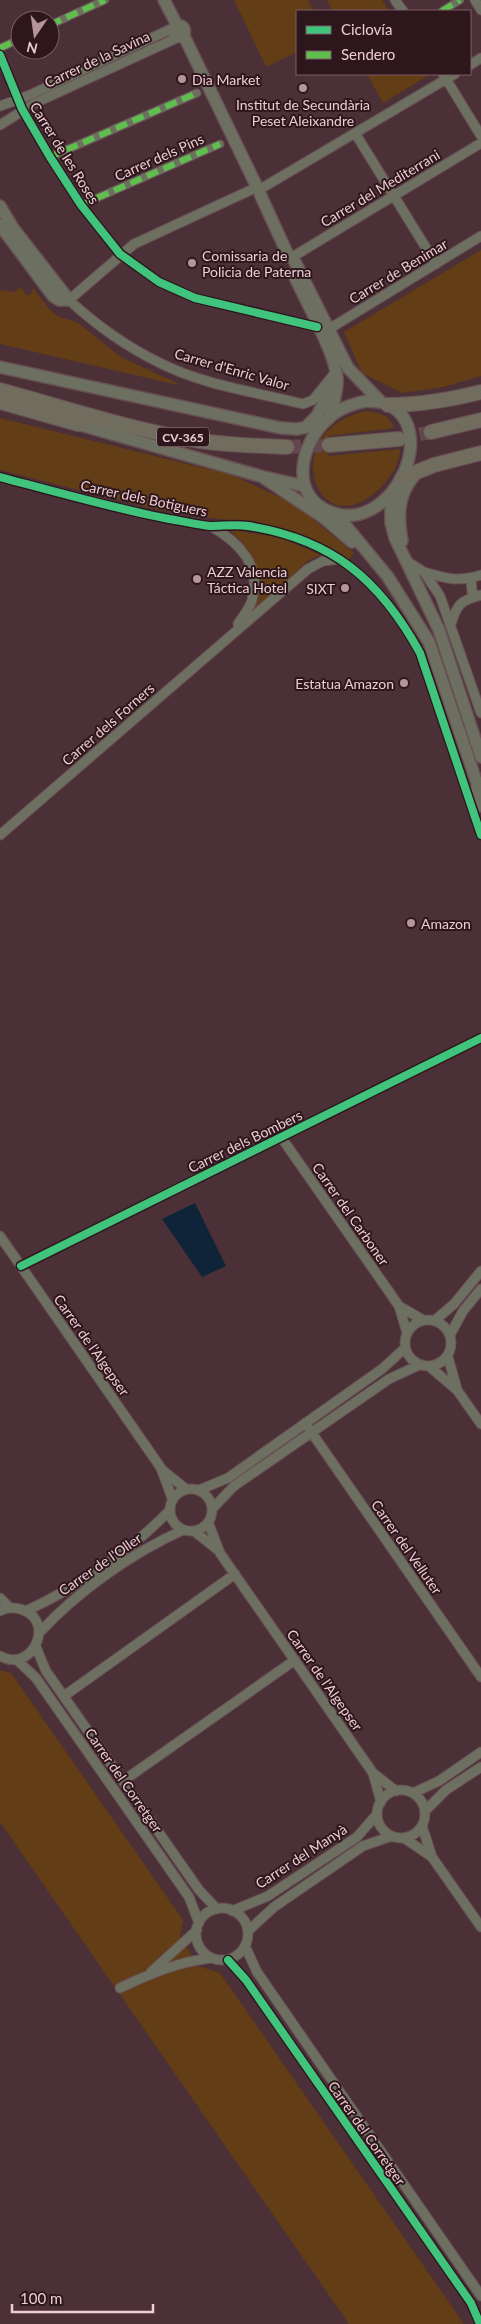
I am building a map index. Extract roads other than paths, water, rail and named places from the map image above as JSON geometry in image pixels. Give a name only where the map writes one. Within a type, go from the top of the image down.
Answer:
[{"type":"main road","name":"CV-365","points":[[0,390],[79,418]]},
{"type":"main road","points":[[385,403],[421,405],[481,392]]},
{"type":"main road","name":"CV-365","points":[[0,394],[79,418],[199,441],[247,446],[287,447]]},
{"type":"main road","points":[[0,404],[79,418]]},
{"type":"main road","points":[[432,432],[481,420]]},
{"type":"main road","points":[[329,445],[399,439]]},
{"type":"main road","points":[[402,478],[434,465],[481,453]]},
{"type":"street","points":[[60,20],[105,0]]},
{"type":"street","points":[[164,0],[258,189],[323,328],[348,368],[402,417],[408,432],[409,457],[402,478],[391,494],[368,511],[353,515],[337,515],[325,510],[314,502],[304,486],[302,476],[305,456],[314,434],[326,420],[338,382],[323,328]]},
{"type":"street","points":[[444,10],[460,0]]},
{"type":"street","points":[[475,0],[481,10]]},
{"type":"street","name":"Carrer de la Savina","points":[[0,106],[18,100],[179,30]]},
{"type":"street","name":"Carrer de la Savina","points":[[0,125],[22,109],[179,30]]},
{"type":"street","name":"Carrer de les Roses","points":[[0,54],[22,109],[50,157],[81,205],[120,254],[159,282],[196,298],[323,328]]},
{"type":"street","points":[[70,300],[120,254],[134,244],[258,189],[355,133],[445,76],[481,136]]},
{"type":"street","points":[[50,157],[197,93]]},
{"type":"street","points":[[355,133],[436,264]]},
{"type":"street","name":"Carrer del Mediterrani","points":[[291,258],[481,143]]},
{"type":"street","name":"Carrer dels Pins","points":[[81,205],[220,144]]},
{"type":"street","name":"Carrer d'Enric Valor","points":[[0,206],[12,228],[70,300],[85,314],[128,345],[161,364],[207,380],[303,404],[313,400],[335,372]]},
{"type":"street","name":"Carrer d'Enric Valor","points":[[0,225],[53,296],[59,300],[70,300]]},
{"type":"street","name":"Carrer de Benimar","points":[[323,328],[436,264],[481,236]]},
{"type":"street","points":[[0,367],[281,428],[306,427],[326,420],[354,404],[366,401],[385,403]]},
{"type":"street","points":[[306,427],[317,416],[324,405],[335,372]]},
{"type":"street","points":[[79,418],[260,476],[304,486]]},
{"type":"street","points":[[417,472],[403,492],[400,504],[400,529],[408,562],[424,572],[451,580],[462,580],[481,575]]},
{"type":"street","points":[[260,476],[324,518],[374,561]]},
{"type":"street","name":"Carrer dels Botiguers","points":[[0,477],[134,512],[209,526],[246,526],[285,533],[312,544],[339,559],[376,587],[406,628],[420,653],[481,835]]},
{"type":"street","points":[[391,494],[391,523],[395,538],[439,630],[481,757]]},
{"type":"street","points":[[337,515],[393,584],[429,642],[481,794]]},
{"type":"street","name":"Carrer dels Forners","points":[[209,526],[224,534],[243,550],[250,560],[253,573],[252,602],[233,632]]},
{"type":"street","name":"Carrer dels Forners","points":[[0,835],[308,568],[323,561],[339,559]]},
{"type":"street","points":[[424,572],[440,596],[481,713]]},
{"type":"street","points":[[471,578],[472,592],[478,596]]},
{"type":"street","points":[[451,624],[456,608],[467,599],[478,596]]},
{"type":"street","points":[[463,744],[481,806]]},
{"type":"street","name":"Carrer dels Bombers","points":[[20,1266],[481,1038]]},
{"type":"street","name":"Carrer del Carboner","points":[[281,1137],[399,1306],[407,1333]]},
{"type":"street","name":"Carrer de l'Algepser","points":[[0,1236],[161,1468]]},
{"type":"street","points":[[434,1321],[454,1304],[481,1271]]},
{"type":"street","points":[[450,1335],[463,1311],[481,1289]]},
{"type":"street","name":"Carrer del Carboner","points":[[399,1306],[423,1320]]},
{"type":"street","points":[[430,1367],[443,1362],[448,1357],[452,1342],[446,1328],[434,1321],[423,1320],[411,1327],[407,1333],[405,1348],[408,1355],[419,1365],[430,1367],[457,1390],[481,1424]]},
{"type":"street","points":[[172,1498],[181,1490],[199,1490],[228,1478],[382,1369],[405,1348]]},
{"type":"street","points":[[448,1357],[457,1390]]},
{"type":"street","points":[[161,1468],[172,1498],[169,1511],[174,1522],[183,1530],[194,1531],[200,1529],[208,1522],[212,1509],[234,1486],[389,1379],[419,1365]]},
{"type":"street","points":[[305,1424],[311,1433]]},
{"type":"street","name":"Carrer del Velluter","points":[[311,1433],[481,1677]]},
{"type":"street","points":[[161,1468],[186,1489]]},
{"type":"street","points":[[199,1490],[208,1498],[212,1509]]},
{"type":"street","name":"Carrer de l'Oller","points":[[26,1610],[58,1596],[146,1534],[169,1511]]},
{"type":"street","points":[[208,1522],[220,1553]]},
{"type":"street","name":"Carrer de l'Oller","points":[[40,1632],[72,1600],[153,1543],[183,1530]]},
{"type":"street","points":[[194,1531],[220,1553]]},
{"type":"street","name":"Carrer de l'Algepser","points":[[220,1553],[373,1773]]},
{"type":"street","points":[[64,1696],[235,1574]]},
{"type":"street","points":[[0,1598],[10,1608]]},
{"type":"street","points":[[0,1611],[10,1608],[26,1610],[33,1616],[40,1632],[36,1648],[25,1658],[17,1660],[0,1656]]},
{"type":"street","name":"Carrer del Corretger","points":[[36,1648],[46,1671],[199,1890],[217,1909]]},
{"type":"street","name":"Carrer del Corretger","points":[[17,1660],[36,1678],[188,1897],[198,1926]]},
{"type":"street","points":[[123,1781],[295,1660]]},
{"type":"street","points":[[373,1773],[396,1791],[413,1793],[439,1781],[481,1752]]},
{"type":"street","points":[[425,1811],[446,1790],[481,1767]]},
{"type":"street","points":[[373,1773],[381,1802],[378,1814],[382,1828],[392,1836],[404,1838],[432,1857]]},
{"type":"street","points":[[381,1802],[396,1791]]},
{"type":"street","points":[[404,1838],[418,1832],[422,1826],[425,1811],[423,1804],[413,1793]]},
{"type":"street","name":"Carrer del Manyà","points":[[232,1911],[268,1896],[357,1837],[378,1814]]},
{"type":"street","points":[[422,1826],[432,1857],[481,1927]]},
{"type":"street","name":"Carrer del Manyà","points":[[248,1931],[274,1907],[364,1846],[392,1836]]},
{"type":"street","points":[[120,1988],[149,1974],[188,1961],[210,1958],[228,1960],[235,1957],[245,1946],[248,1931],[240,1916],[232,1911],[217,1909],[210,1912],[149,1974]]},
{"type":"street","points":[[198,1926],[199,1946],[210,1958]]},
{"type":"street","name":"Carrer del Corretger","points":[[245,1946],[256,1972],[481,2296]]},
{"type":"street","name":"Carrer del Corretger","points":[[228,1960],[246,1980],[471,2303],[480,2324]]},
{"type":"water","points":[[195,1203],[226,1266],[202,1277],[162,1219]]},
{"type":"tunnel","points":[[399,439],[431,432]]},
{"type":"tunnel","points":[[287,447],[329,445]]},
{"type":"place","name":"Dia Market","points":[[182,79]]},
{"type":"place","name":"Institut de Secundària Peset Aleixandre","points":[[303,88]]},
{"type":"place","name":"Comissaria de Policia de Paterna","points":[[192,263]]},
{"type":"place","name":"AZZ Valencia Táctica Hotel","points":[[197,579]]},
{"type":"place","name":"SIXT","points":[[345,588]]},
{"type":"place","name":"Estatua Amazon","points":[[404,683]]},
{"type":"place","name":"Amazon","points":[[411,923]]}]
